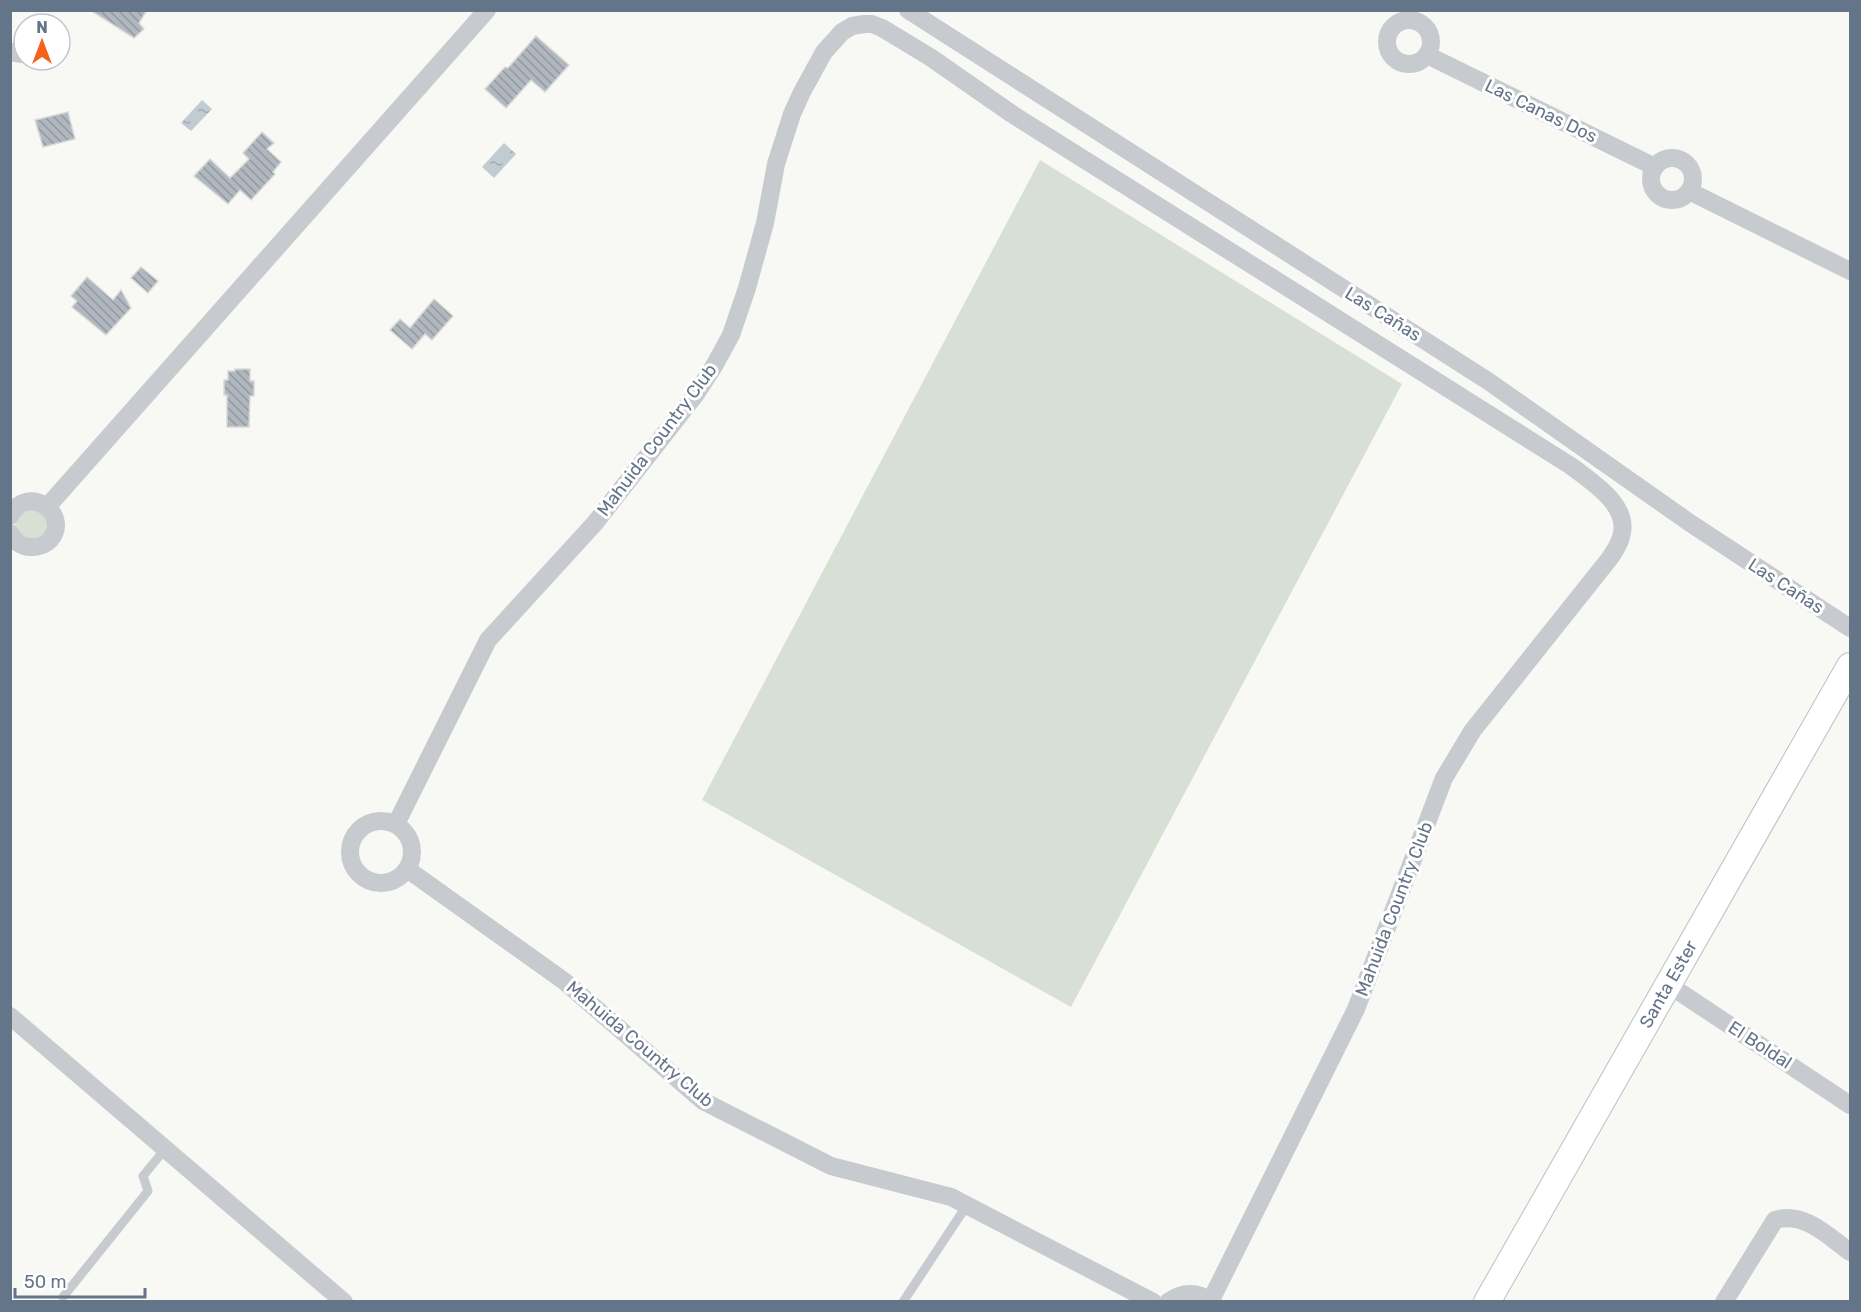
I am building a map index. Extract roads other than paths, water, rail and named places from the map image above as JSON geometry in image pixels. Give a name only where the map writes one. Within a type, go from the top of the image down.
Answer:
[{"type":"street","points":[[47,507],[487,10]]},
{"type":"street","name":"Las Cañas","points":[[908,10],[1488,381],[1690,523],[1851,628]]},
{"type":"street","name":"Mahuida Country Club","points":[[396,824],[488,640],[595,523],[696,394],[714,366],[731,335],[747,288],[765,223],[776,164],[792,114],[824,52],[842,32],[852,26],[872,24],[930,57],[1012,114],[1571,466],[1600,488],[1615,506],[1622,522],[1623,530],[1610,558],[1473,730],[1444,778],[1356,1009],[1212,1301]]},
{"type":"street","name":"Las Canas Dos","points":[[1427,55],[1655,167]]},
{"type":"street","points":[[1667,159],[1681,160],[1687,164],[1693,177],[1689,191],[1679,199],[1672,200],[1660,196],[1655,191],[1651,179],[1655,167],[1667,159]]},
{"type":"street","points":[[1689,191],[1851,271]]},
{"type":"street","points":[[10,516],[25,502],[37,502],[47,507],[54,516],[55,528],[47,543],[36,548],[25,546],[15,540],[10,532]]},
{"type":"street","name":"Santa Ester","points":[[1487,1302],[1851,666]]},
{"type":"street","points":[[375,821],[396,824],[405,830],[410,839],[413,853],[407,869],[399,877],[387,882],[373,882],[363,877],[354,867],[350,857],[355,834],[365,825],[375,821]]},
{"type":"street","name":"Mahuida Country Club","points":[[407,869],[564,981],[703,1101],[831,1166],[951,1197],[1153,1302]]},
{"type":"street","name":"El Boldal","points":[[1669,985],[1851,1105]]},
{"type":"street","points":[[10,1016],[344,1302]]},
{"type":"street","points":[[1724,1302],[1775,1220],[1786,1216],[1801,1219],[1851,1252]]},
{"type":"street","points":[[1168,1302],[1180,1295],[1191,1293],[1202,1295],[1212,1301]]},
{"type":"lane","points":[[63,1297],[148,1191],[143,1176],[166,1148]]},
{"type":"lane","points":[[903,1302],[967,1205]]},
{"type":"water","points":[[202,100],[212,109],[191,131],[181,123]]},
{"type":"water","points":[[504,143],[516,154],[494,178],[482,167]]}]
